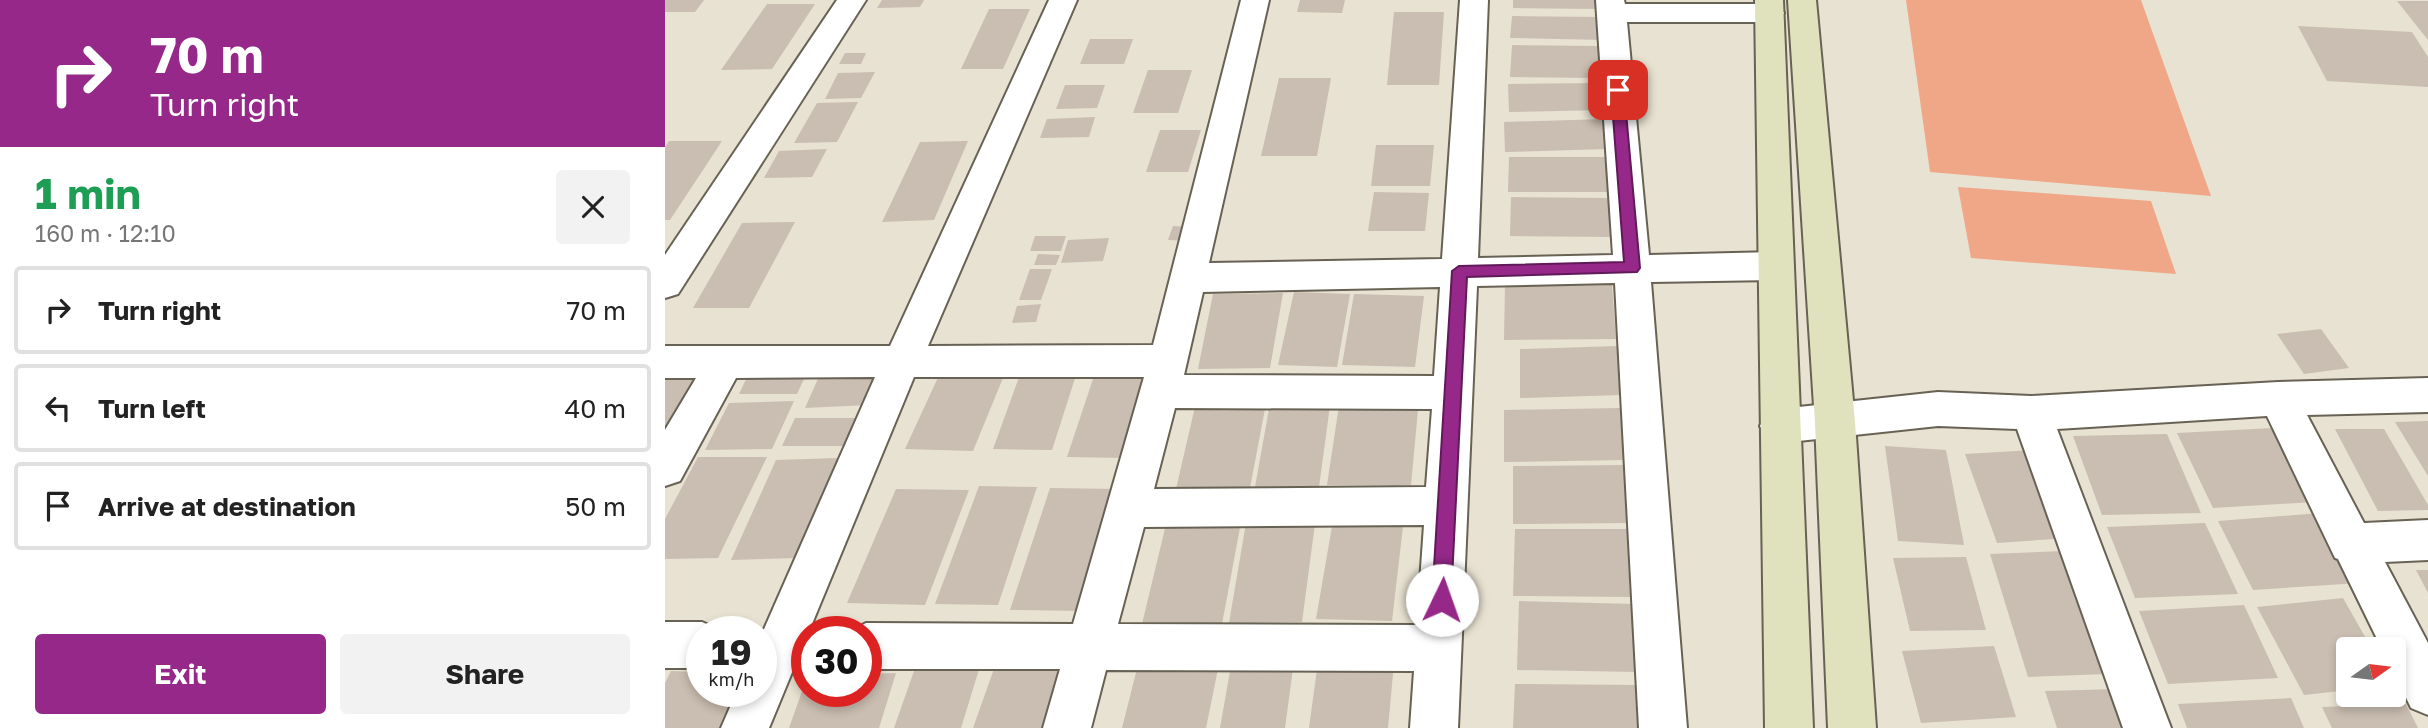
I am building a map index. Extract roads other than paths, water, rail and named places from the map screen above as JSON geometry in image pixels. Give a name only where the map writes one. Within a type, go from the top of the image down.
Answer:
[{"type":"main road","points":[[1780,4],[1775,266],[1789,728]]},
{"type":"main road","points":[[1780,4],[1835,422],[1852,728]]},
{"type":"street","points":[[665,284],[852,0]]},
{"type":"street","points":[[783,646],[901,363],[1063,0]]},
{"type":"street","points":[[1067,728],[1164,376],[1255,0]]},
{"type":"street","points":[[1434,728],[1474,0]]},
{"type":"street","points":[[1663,728],[1632,268],[1611,7],[1780,4]]},
{"type":"street","points":[[1188,278],[1775,266]]},
{"type":"street","points":[[665,362],[901,363],[1454,393]]},
{"type":"street","points":[[665,468],[725,362]]},
{"type":"street","points":[[1780,426],[1938,409],[2031,413],[2278,399],[2428,395]]},
{"type":"street","points":[[2278,399],[2350,544],[2428,691]]},
{"type":"street","points":[[2031,413],[2147,728]]},
{"type":"street","points":[[1128,508],[1447,506]]},
{"type":"street","points":[[2350,544],[2428,540]]},
{"type":"street","points":[[665,645],[686,645]]},
{"type":"street","points":[[882,646],[1439,648]]},
{"type":"street","points":[[745,728],[754,707]]}]
